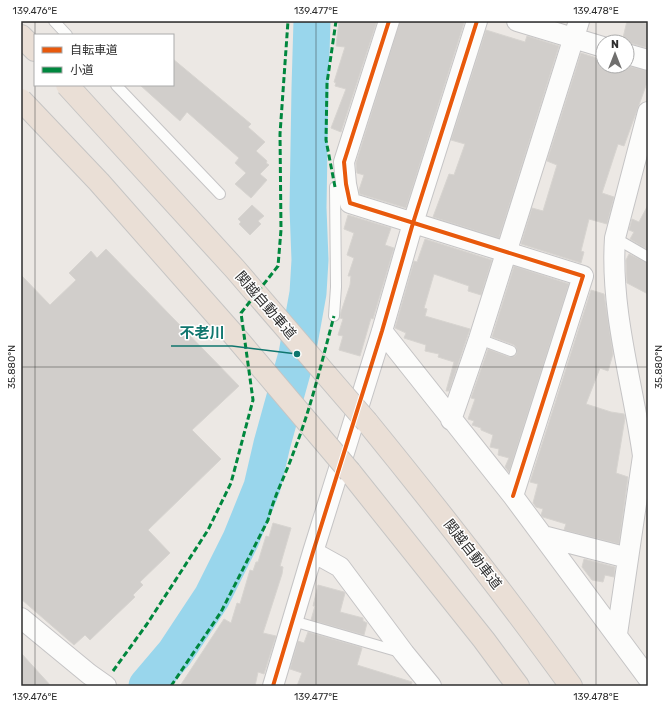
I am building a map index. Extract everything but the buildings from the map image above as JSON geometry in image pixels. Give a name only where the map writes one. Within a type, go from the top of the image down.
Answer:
[{"type":"highway","points":[[21,36],[34,49]]},
{"type":"highway","name":"関越自動車道","points":[[68,86],[236,269],[367,422],[446,519],[522,618],[571,686]]},
{"type":"highway","points":[[21,100],[104,188],[233,334],[350,472],[484,640],[518,686]]},
{"type":"street","points":[[389,21],[344,162],[346,184],[350,203],[615,287]]},
{"type":"street","points":[[273,686],[382,331],[413,223],[477,21]]},
{"type":"street","points":[[517,21],[576,30],[595,42]]},
{"type":"street","points":[[451,420],[479,339],[576,30]]},
{"type":"street","points":[[635,56],[648,60]]},
{"type":"street","points":[[617,634],[643,456],[629,382],[615,287],[615,238],[648,112]]},
{"type":"street","points":[[513,496],[583,276]]},
{"type":"street","points":[[382,331],[451,420],[513,496],[617,634],[648,678]]},
{"type":"street","points":[[543,536],[628,558]]},
{"type":"street","points":[[313,552],[340,567],[404,653],[431,686]]},
{"type":"street","points":[[21,618],[89,674],[106,686]]},
{"type":"lane","points":[[54,21],[66,34]]},
{"type":"lane","points":[[117,86],[220,194]]},
{"type":"lane","points":[[334,316],[336,287],[335,186],[346,184]]},
{"type":"lane","points":[[615,238],[648,257]]},
{"type":"lane","points":[[479,339],[511,351]]},
{"type":"lane","points":[[293,621],[404,653]]},
{"type":"waterway","points":[[147,686],[175,653],[212,597],[241,539],[262,487],[272,444],[297,354],[308,293],[310,260],[308,208],[312,21]]},
{"type":"marked path","points":[[113,671],[147,624],[208,530],[231,483],[253,400],[241,313],[278,266],[281,230],[280,134],[288,21]]},
{"type":"marked path","points":[[335,187],[326,140],[327,83],[336,21]]},
{"type":"marked path","points":[[171,686],[221,612],[268,520],[273,502],[291,460],[306,418],[334,316]]},
{"type":"cycle path","points":[[389,21],[344,162],[346,184],[350,203],[583,276],[513,496]]},
{"type":"cycle path","points":[[273,686],[382,331],[413,223],[477,21]]},
{"type":"place","name":"不老川","points":[[297,354]]}]
